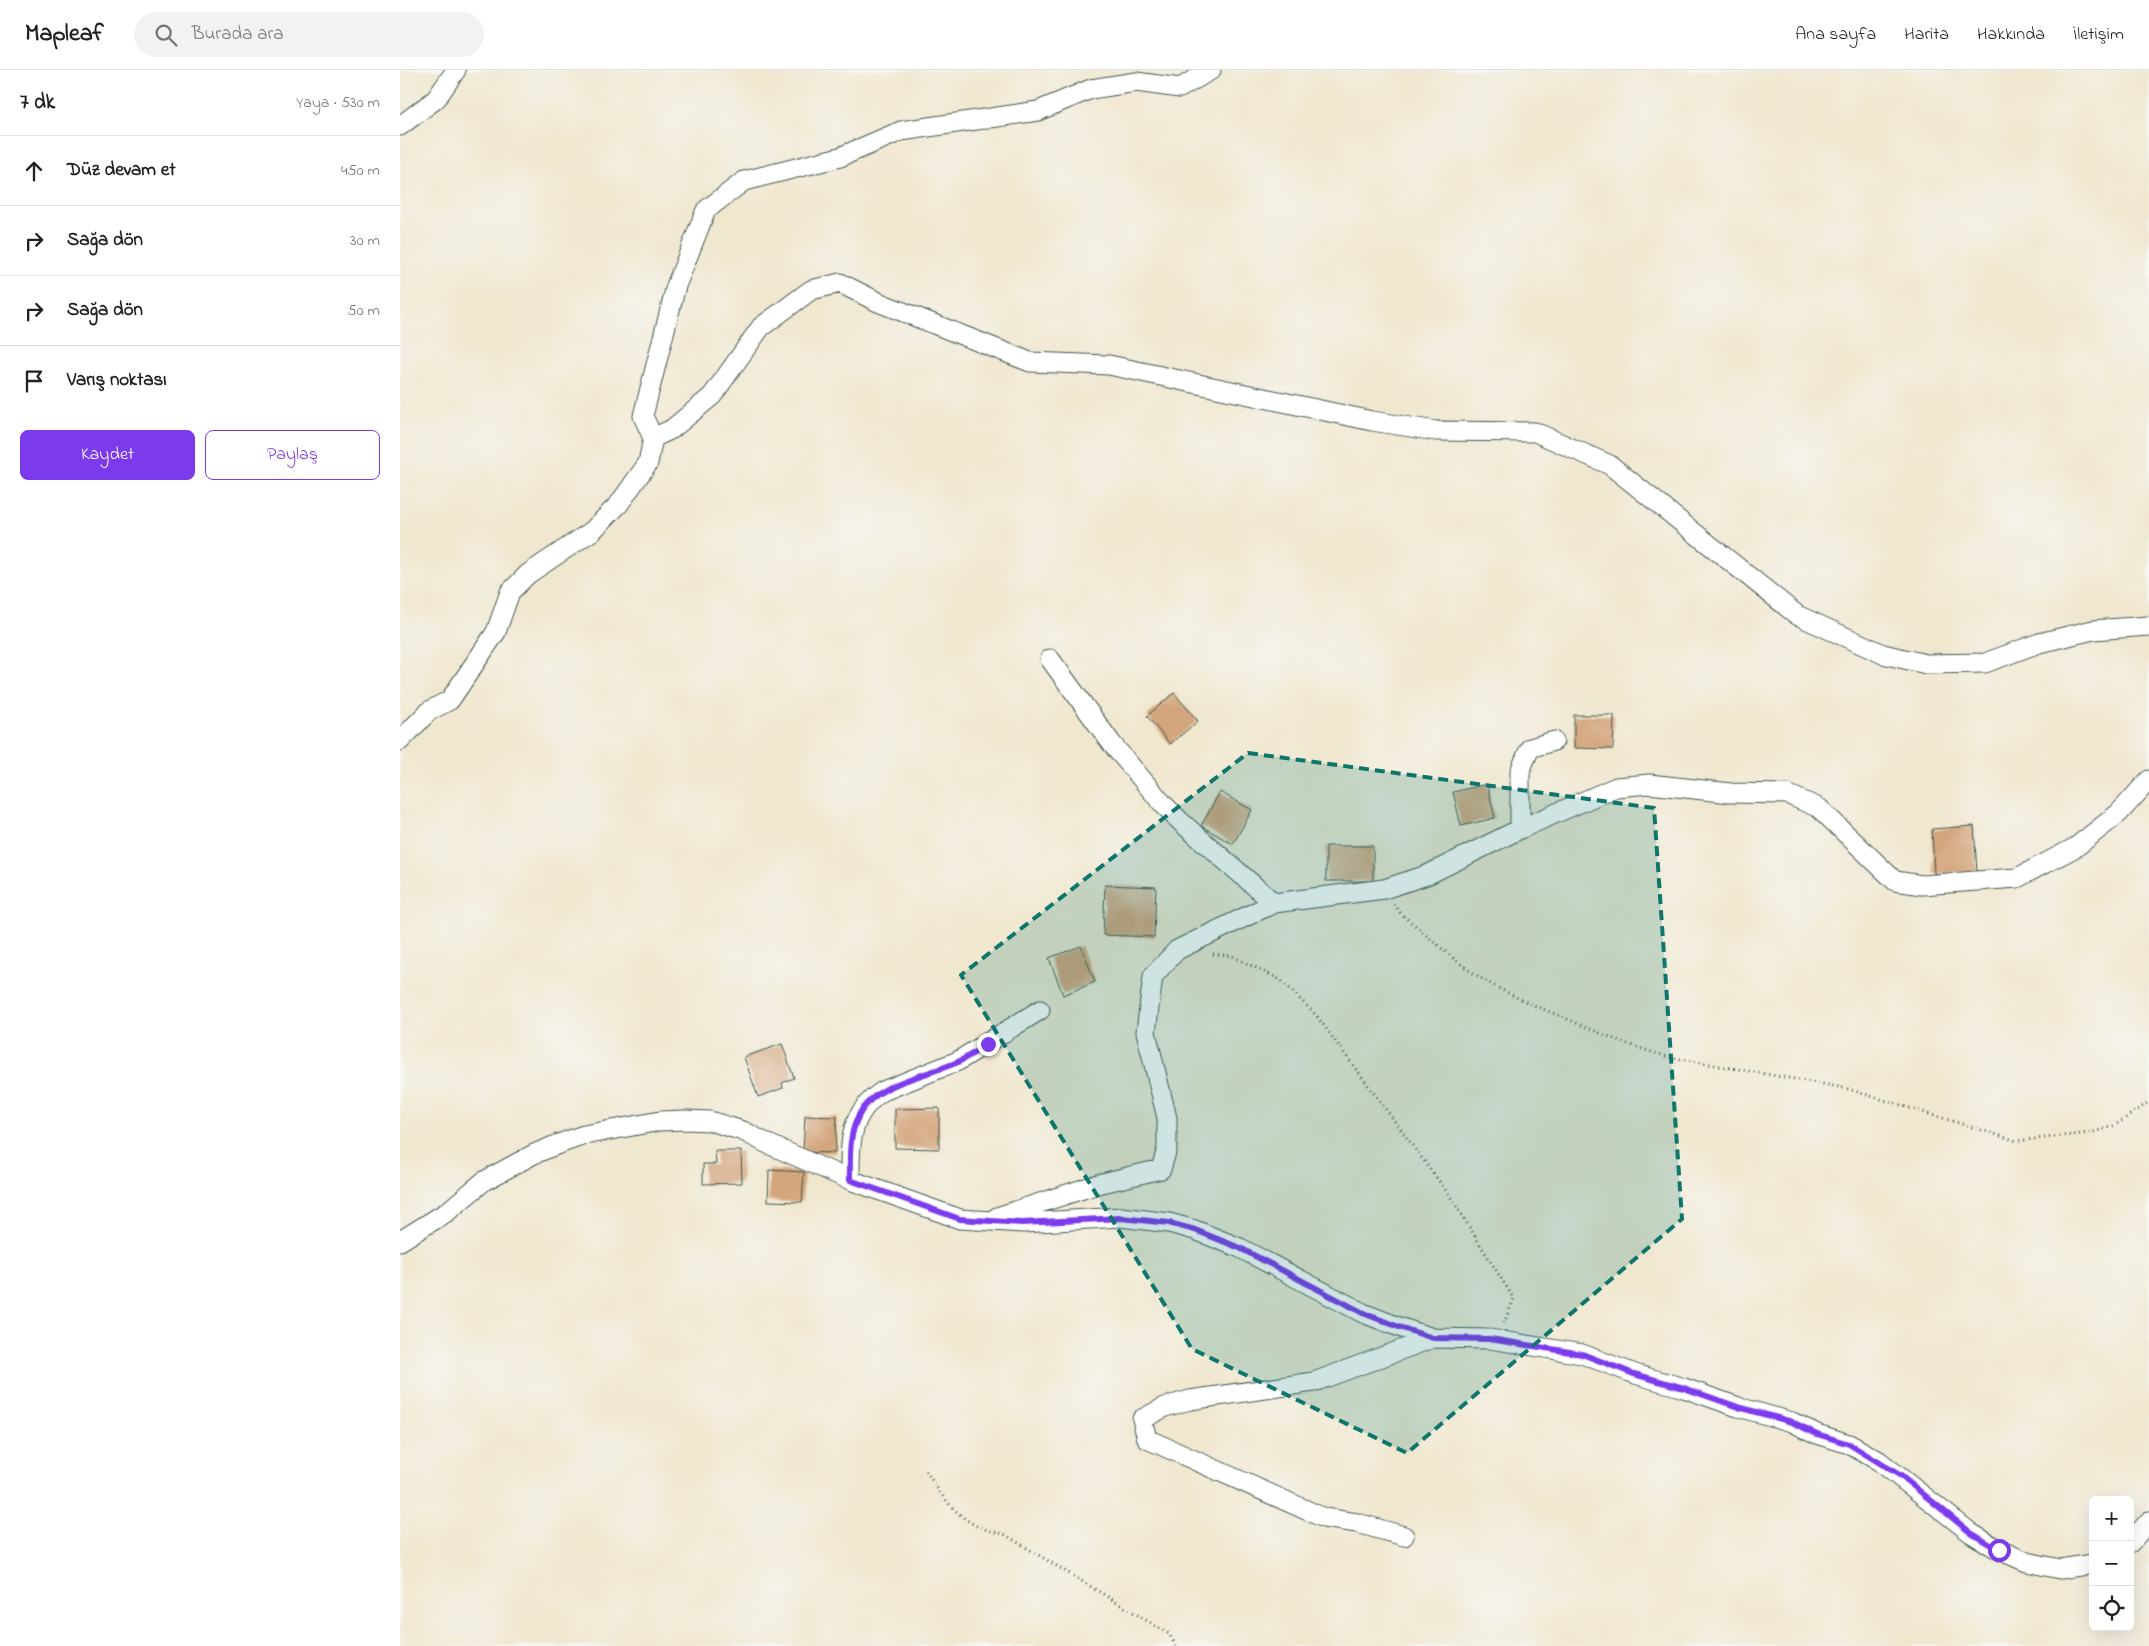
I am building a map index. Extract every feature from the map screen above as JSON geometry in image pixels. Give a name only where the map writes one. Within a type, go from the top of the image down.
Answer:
[{"type":"street","points":[[400,126],[436,99],[456,70]]},
{"type":"street","points":[[400,741],[429,711],[450,700],[496,632],[510,592],[528,574],[581,540],[611,513],[648,463],[653,438],[643,416],[676,286],[706,210],[744,181],[840,157],[901,131],[1038,111],[1091,89],[1127,83],[1136,82],[1180,88],[1211,70]]},
{"type":"street","points":[[653,438],[672,429],[712,396],[760,327],[811,290],[840,283],[878,302],[1030,362],[1109,365],[1372,421],[1436,431],[1536,432],[1610,465],[1797,615],[1883,654],[1926,664],[1985,663],[2039,643],[2093,630],[2149,626]]},
{"type":"street","points":[[1050,660],[1112,744],[1163,804],[1274,903]]},
{"type":"street","points":[[1520,828],[1520,771],[1530,748],[1554,742]]},
{"type":"street","points":[[988,1220],[1098,1184],[1161,1169],[1167,1149],[1166,1118],[1146,1032],[1153,976],[1178,950],[1274,903],[1384,889],[1427,875],[1520,828],[1616,787],[1649,784],[1731,793],[1788,794],[1820,808],[1894,880],[1922,885],[2017,878],[2076,847],[2119,813],[2149,780]]},
{"type":"street","points":[[850,1180],[850,1144],[854,1129],[864,1106],[873,1097],[883,1090],[958,1062],[1040,1010]]},
{"type":"street","points":[[400,1241],[447,1212],[484,1181],[534,1154],[584,1135],[660,1122],[710,1121],[743,1131],[850,1180],[960,1219],[1022,1223],[1121,1218],[1169,1223],[1195,1230],[1240,1248],[1363,1313],[1433,1338],[1490,1339],[1582,1354],[1634,1374],[1792,1422],[1817,1434],[1849,1444],[1879,1461],[1971,1533],[1999,1550],[2027,1562],[2060,1569],[2089,1565]]},
{"type":"street","points":[[1404,1536],[1356,1523],[1324,1518],[1147,1438],[1142,1419],[1165,1407],[1190,1400],[1314,1382],[1433,1338]]},
{"type":"street","points":[[2132,1541],[2149,1521]]},
{"type":"path","points":[[1384,889],[1401,914],[1457,962],[1546,1011],[1643,1050],[1669,1057],[1845,1088],[2017,1141],[2090,1133],[2114,1126],[2149,1102]]},
{"type":"path","points":[[1178,950],[1232,956],[1258,968],[1281,980],[1316,1015],[1450,1196],[1514,1299],[1505,1322],[1490,1339]]},
{"type":"path","points":[[926,1471],[939,1492],[956,1510],[977,1526],[1004,1534],[1169,1634],[1176,1646]]},
{"type":"highlighted area","points":[[1248,753],[1654,808],[1682,1219],[1407,1453],[1192,1349],[961,975]]},
{"type":"building","points":[[1174,693],[1198,721],[1170,744],[1147,716]]},
{"type":"building","points":[[1574,715],[1614,715],[1613,749],[1574,748]]},
{"type":"building","points":[[1487,784],[1495,818],[1461,826],[1453,792]]},
{"type":"building","points":[[1220,792],[1252,810],[1233,844],[1201,826]]},
{"type":"building","points":[[1974,826],[1977,872],[1934,874],[1932,829]]},
{"type":"building","points":[[1326,846],[1373,846],[1373,881],[1326,881]]},
{"type":"building","points":[[1105,885],[1156,887],[1154,937],[1103,935]]},
{"type":"building","points":[[1081,946],[1095,982],[1063,995],[1049,958]]},
{"type":"building","points":[[782,1044],[794,1078],[782,1083],[783,1088],[758,1097],[744,1057]]},
{"type":"building","points":[[939,1108],[939,1149],[895,1148],[895,1109]]},
{"type":"building","points":[[805,1116],[837,1117],[835,1153],[803,1152]]},
{"type":"building","points":[[715,1151],[741,1151],[742,1183],[703,1184],[703,1164],[716,1164]]},
{"type":"building","points":[[769,1170],[804,1172],[802,1202],[768,1201]]},
{"type":"route","points":[[988,1044],[958,1062],[883,1090],[873,1097],[858,1116],[854,1129],[850,1144],[850,1180],[960,1219],[1022,1223],[1091,1218],[1121,1218],[1169,1223],[1195,1230],[1240,1248],[1340,1299],[1363,1313],[1433,1338],[1490,1339],[1582,1354],[1634,1374],[1792,1422],[1817,1434],[1849,1444],[1901,1476],[1971,1533],[1999,1550]]}]
